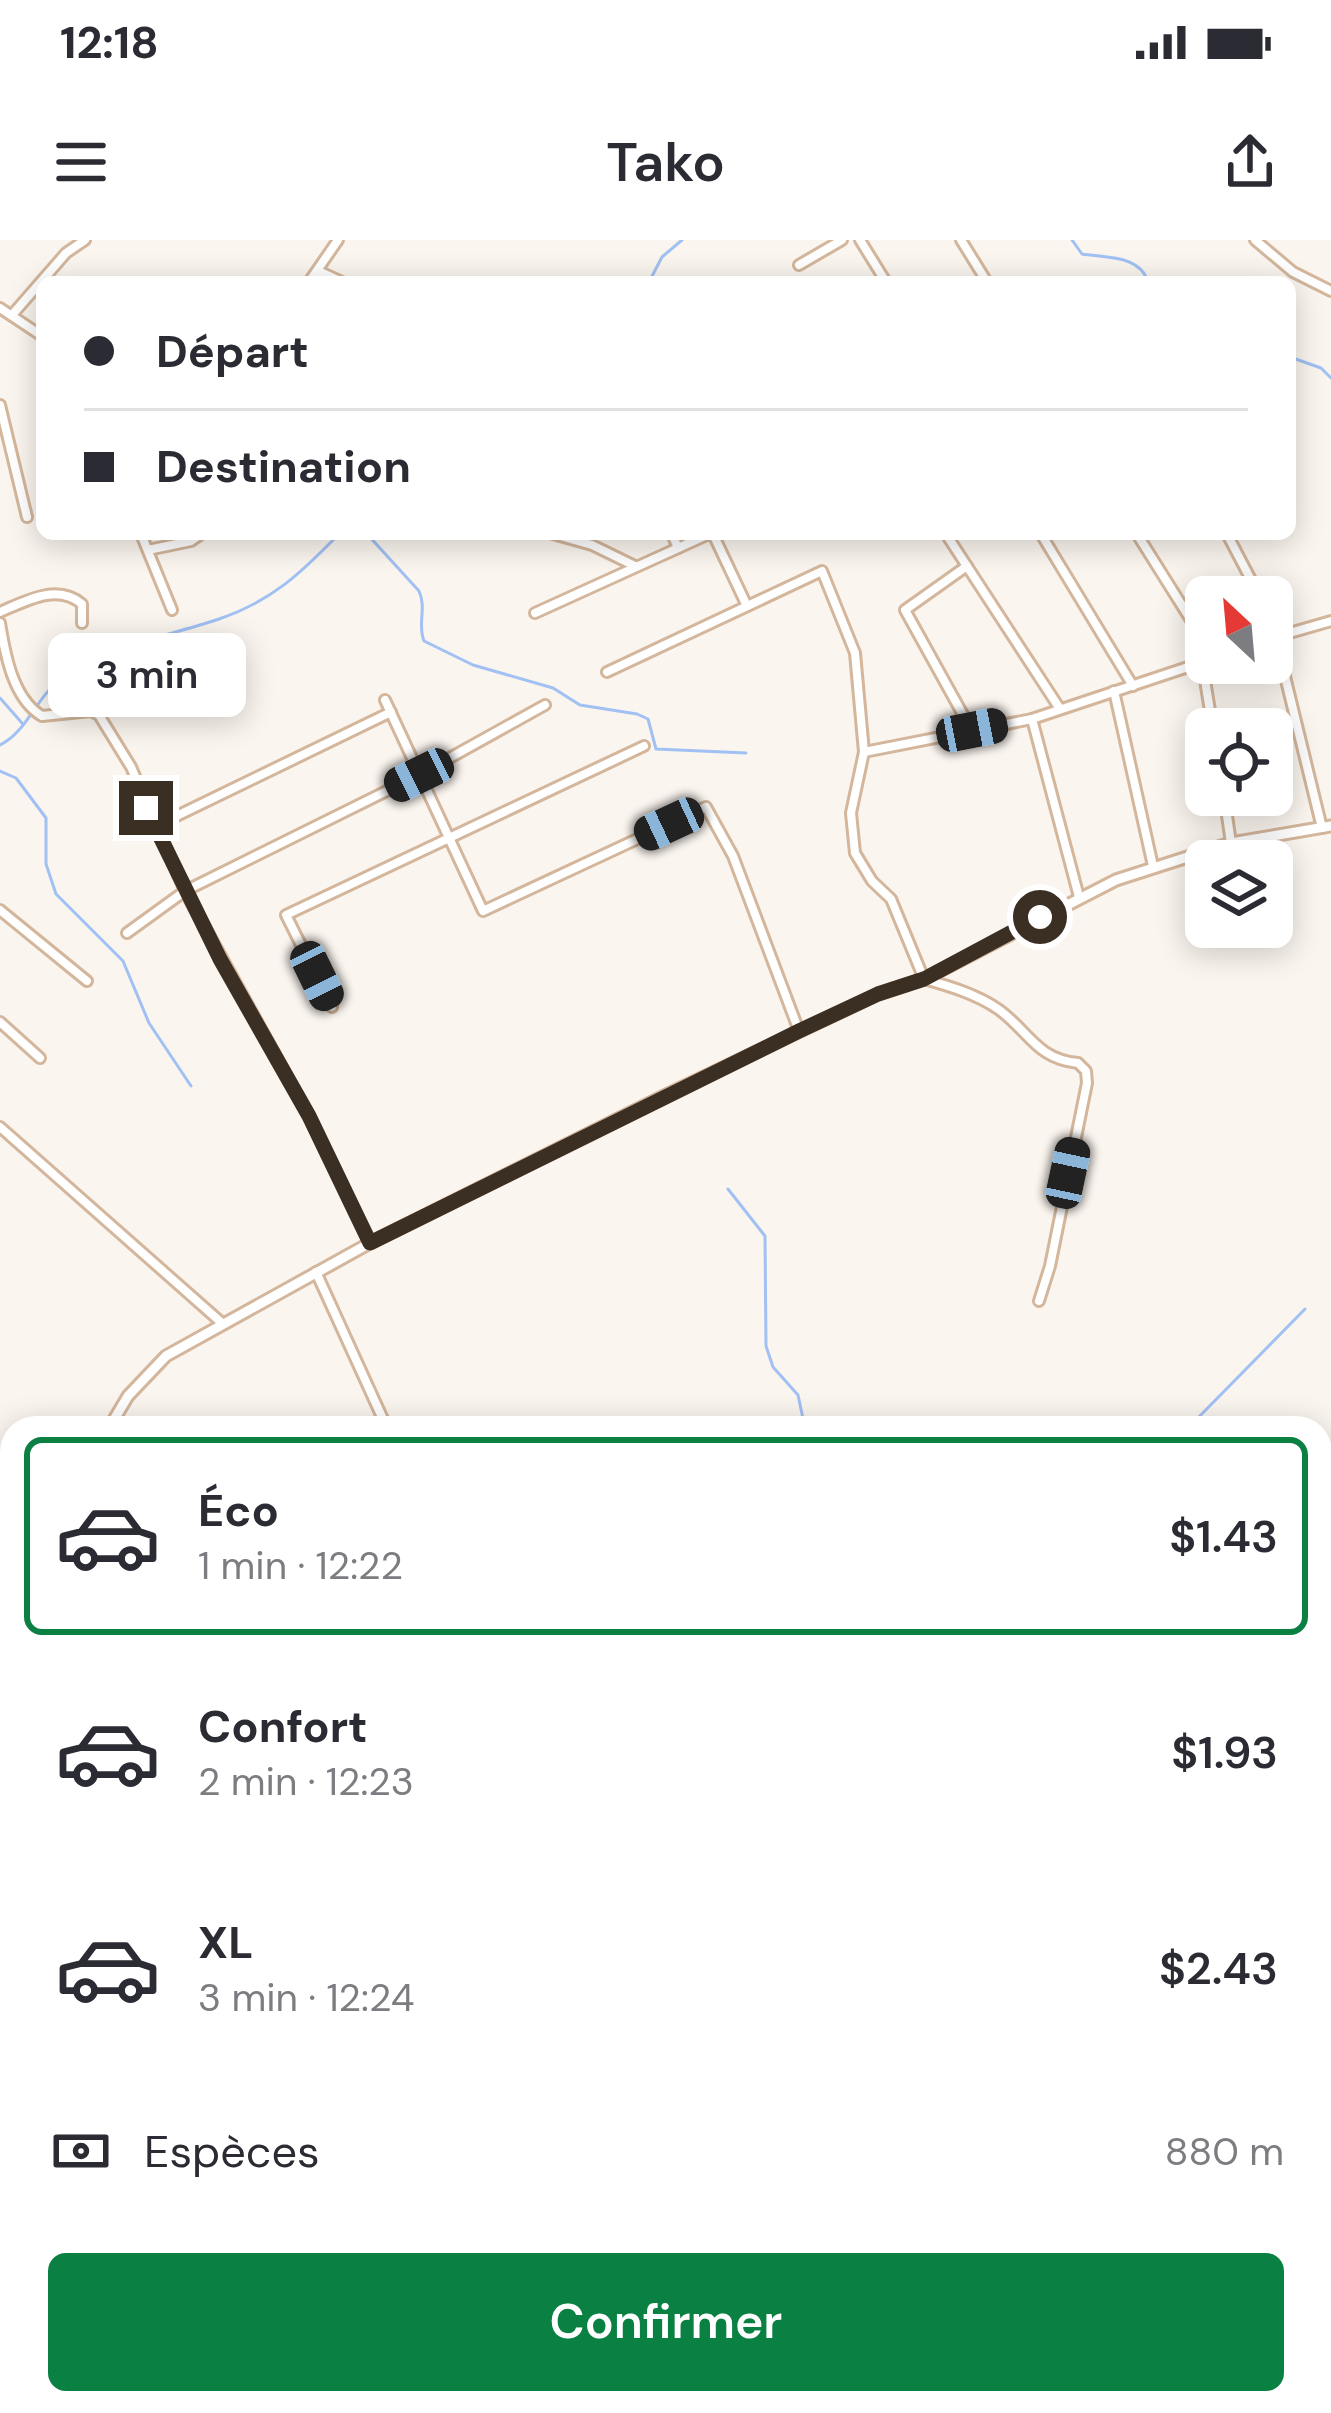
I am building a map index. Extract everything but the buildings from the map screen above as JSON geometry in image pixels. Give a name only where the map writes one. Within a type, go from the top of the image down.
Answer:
[{"type":"street","points":[[46,276],[85,240]]},
{"type":"street","points":[[314,276],[338,240]]},
{"type":"street","points":[[799,265],[842,240]]},
{"type":"street","points":[[860,240],[882,276]]},
{"type":"street","points":[[961,240],[983,276]]},
{"type":"street","points":[[1255,240],[1293,272],[1331,290]]},
{"type":"street","points":[[318,271],[329,276]]},
{"type":"street","points":[[12,315],[36,287]]},
{"type":"street","points":[[0,308],[36,332]]},
{"type":"street","points":[[0,406],[27,517]]},
{"type":"street","points":[[144,540],[172,610]]},
{"type":"street","points":[[148,550],[192,540]]},
{"type":"street","points":[[574,540],[636,567]]},
{"type":"street","points":[[675,540],[678,548]]},
{"type":"street","points":[[535,613],[697,540]]},
{"type":"street","points":[[714,540],[747,606]]},
{"type":"street","points":[[950,540],[1060,709]]},
{"type":"street","points":[[1045,540],[1132,686]]},
{"type":"street","points":[[1141,540],[1185,611]]},
{"type":"street","points":[[1231,540],[1249,576]]},
{"type":"street","points":[[967,566],[904,610],[972,730]]},
{"type":"street","points":[[607,672],[822,572],[855,653],[864,752],[851,813],[856,854],[872,881],[891,899],[924,979],[965,992],[999,1010],[1045,1054],[1078,1063],[1086,1071],[1050,1266],[1039,1301]]},
{"type":"street","points":[[0,612],[60,594],[76,597],[82,604],[82,623]]},
{"type":"street","points":[[1293,632],[1331,621]]},
{"type":"street","points":[[0,622],[25,703],[42,716],[91,711],[99,715],[131,766],[184,891],[309,1116],[370,1243]]},
{"type":"street","points":[[864,752],[1032,719],[1185,668]]},
{"type":"street","points":[[1250,840],[1326,827],[1288,684]]},
{"type":"street","points":[[1114,691],[1153,866]]},
{"type":"street","points":[[385,700],[483,911],[706,807],[733,856],[799,1031]]},
{"type":"street","points":[[127,933],[184,891],[419,775],[545,705]]},
{"type":"street","points":[[156,826],[391,712]]},
{"type":"street","points":[[1032,719],[1079,897]]},
{"type":"street","points":[[332,1007],[286,915],[644,746]]},
{"type":"street","points":[[116,1416],[128,1396],[166,1356],[370,1243],[799,1031],[878,994],[924,979],[1079,897],[1185,857]]},
{"type":"street","points":[[1,915],[87,981]]},
{"type":"street","points":[[0,1022],[40,1058]]},
{"type":"street","points":[[0,1126],[224,1325]]},
{"type":"street","points":[[316,1272],[382,1416]]},
{"type":"waterway","points":[[652,276],[662,257],[682,240]]},
{"type":"waterway","points":[[1072,240],[1082,254],[1130,262],[1145,276]]},
{"type":"waterway","points":[[1296,359],[1321,368],[1331,378]]},
{"type":"waterway","points":[[0,745],[17,732],[53,686],[80,666],[255,604],[333,540]]},
{"type":"waterway","points":[[372,540],[419,591],[424,641],[473,665],[553,688],[580,705],[648,719],[656,749],[746,753]]},
{"type":"waterway","points":[[0,698],[22,723]]},
{"type":"waterway","points":[[0,771],[16,778],[46,818],[46,864],[56,894],[123,961],[149,1023],[191,1086]]},
{"type":"waterway","points":[[728,1189],[765,1236],[766,1346],[773,1367],[798,1395],[802,1416]]},
{"type":"waterway","points":[[1200,1416],[1305,1309]]},
{"type":"route","points":[[146,808],[220,959],[309,1116],[370,1243],[799,1031],[878,994],[924,979],[1040,917]]}]
